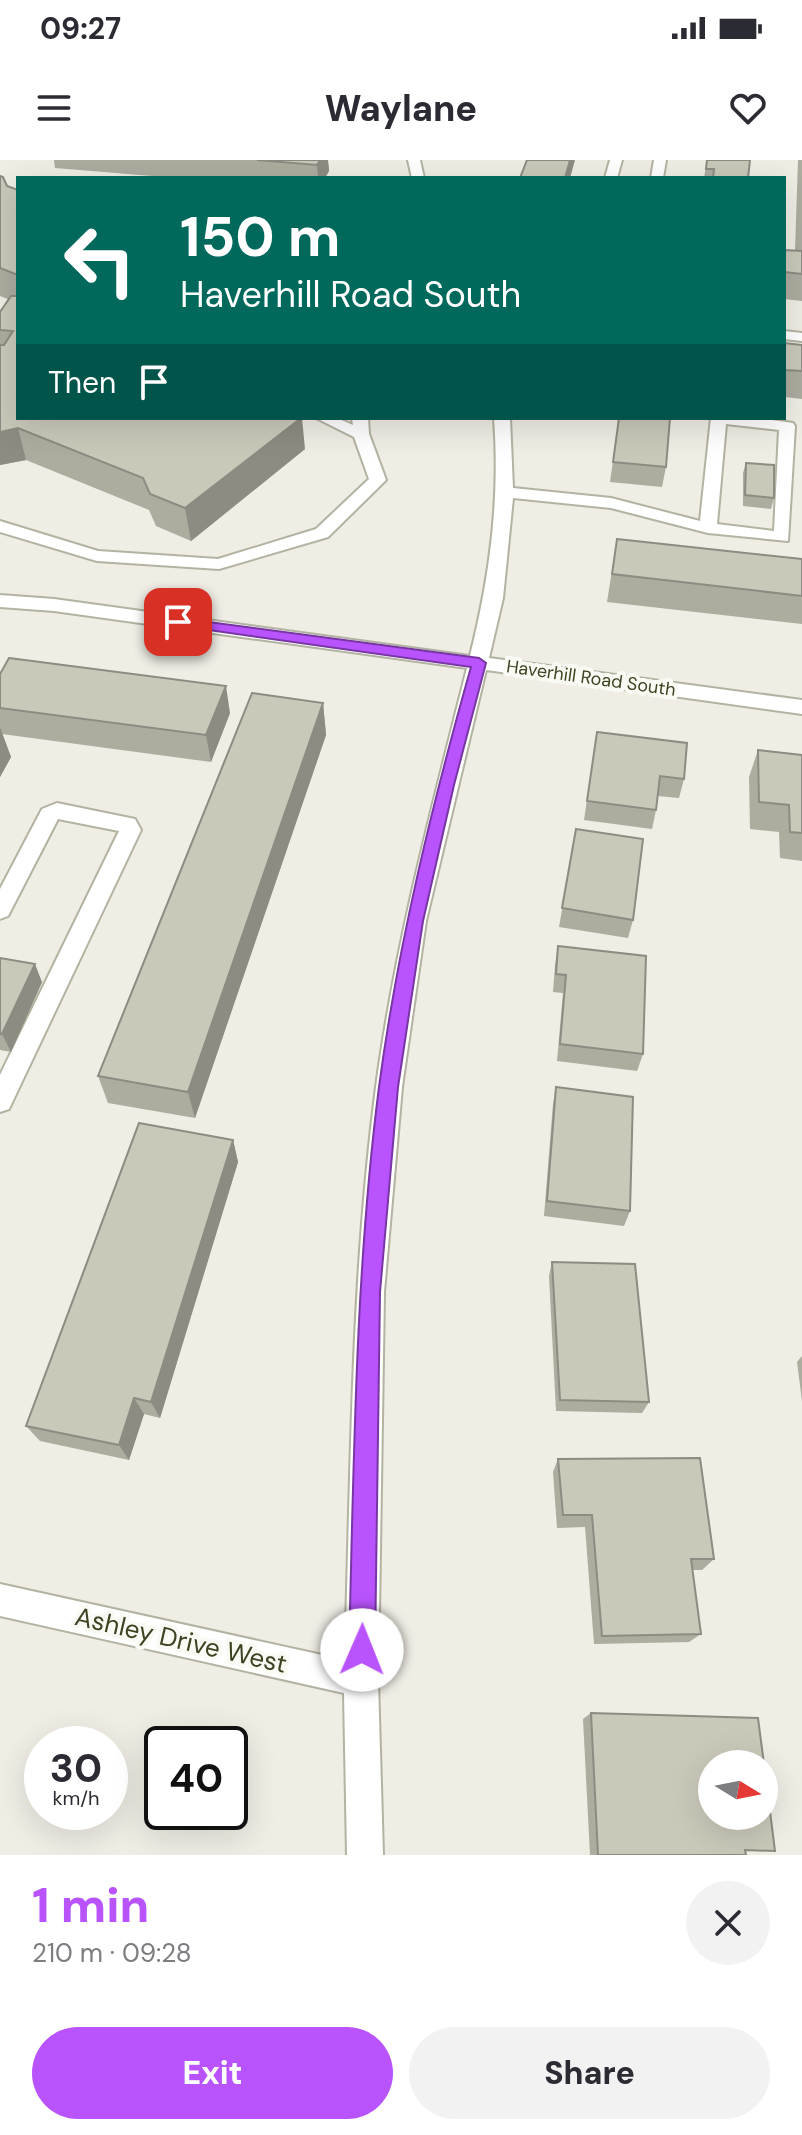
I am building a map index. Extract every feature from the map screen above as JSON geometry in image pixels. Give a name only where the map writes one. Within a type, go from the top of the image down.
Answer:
[{"type":"street","points":[[0,526],[97,556],[219,564],[322,533],[378,480],[360,426],[333,420]]},
{"type":"street","points":[[365,1855],[361,1680],[370,1292],[389,1087],[415,921],[494,598],[504,523],[502,420]]},
{"type":"street","points":[[708,528],[719,420]]},
{"type":"street","points":[[504,492],[611,503],[708,528],[782,537],[787,426],[736,420]]},
{"type":"street","name":"Haverhill Road South","points":[[0,601],[54,605],[802,707]]},
{"type":"street","points":[[0,910],[50,814],[57,811],[127,825],[130,830],[0,1101]]},
{"type":"street","name":"Ashley Drive West","points":[[0,1600],[361,1680]]},
{"type":"building","points":[[257,160],[320,160],[317,165]]},
{"type":"building","points":[[527,160],[570,160],[566,176],[521,176]]},
{"type":"building","points":[[707,160],[750,160],[748,176],[713,176],[714,169],[706,169]]},
{"type":"building","points":[[0,176],[7,186],[16,189],[16,274],[0,268]]},
{"type":"building","points":[[786,250],[802,251],[802,274],[786,272]]},
{"type":"building","points":[[11,296],[16,296],[16,420],[298,420],[185,508],[150,494],[143,478],[18,428],[0,432],[0,345],[4,345],[13,331],[0,330],[0,312]]},
{"type":"building","points":[[786,343],[802,345],[802,371],[786,370]]},
{"type":"building","points":[[619,420],[670,420],[666,467],[613,462]]},
{"type":"building","points":[[746,463],[774,465],[774,498],[745,495]]},
{"type":"building","points":[[617,539],[802,559],[802,596],[612,574]]},
{"type":"building","points":[[9,658],[226,686],[206,735],[0,708],[0,674]]},
{"type":"building","points":[[252,693],[323,703],[188,1092],[98,1076]]},
{"type":"building","points":[[597,732],[687,743],[684,779],[660,776],[656,810],[587,801]]},
{"type":"building","points":[[758,750],[802,755],[802,833],[790,832],[789,805],[759,802]]},
{"type":"building","points":[[576,829],[643,839],[633,920],[562,908]]},
{"type":"building","points":[[558,946],[646,956],[643,1054],[560,1044],[566,975],[556,974]]},
{"type":"building","points":[[0,958],[35,964],[2,1034],[0,1034]]},
{"type":"building","points":[[556,1087],[633,1097],[630,1211],[547,1201]]},
{"type":"building","points":[[139,1123],[233,1140],[151,1402],[134,1398],[119,1445],[26,1426]]},
{"type":"building","points":[[552,1262],[635,1264],[649,1402],[560,1400]]},
{"type":"building","points":[[700,1458],[714,1559],[691,1559],[701,1634],[602,1636],[592,1515],[563,1515],[558,1459]]},
{"type":"building","points":[[591,1713],[758,1718],[762,1750],[698,1750],[698,1830],[772,1830],[775,1851],[745,1850],[746,1855],[598,1855]]},
{"type":"route","points":[[178,622],[479,663],[446,785],[415,921],[389,1087],[370,1292],[362,1650]]}]
